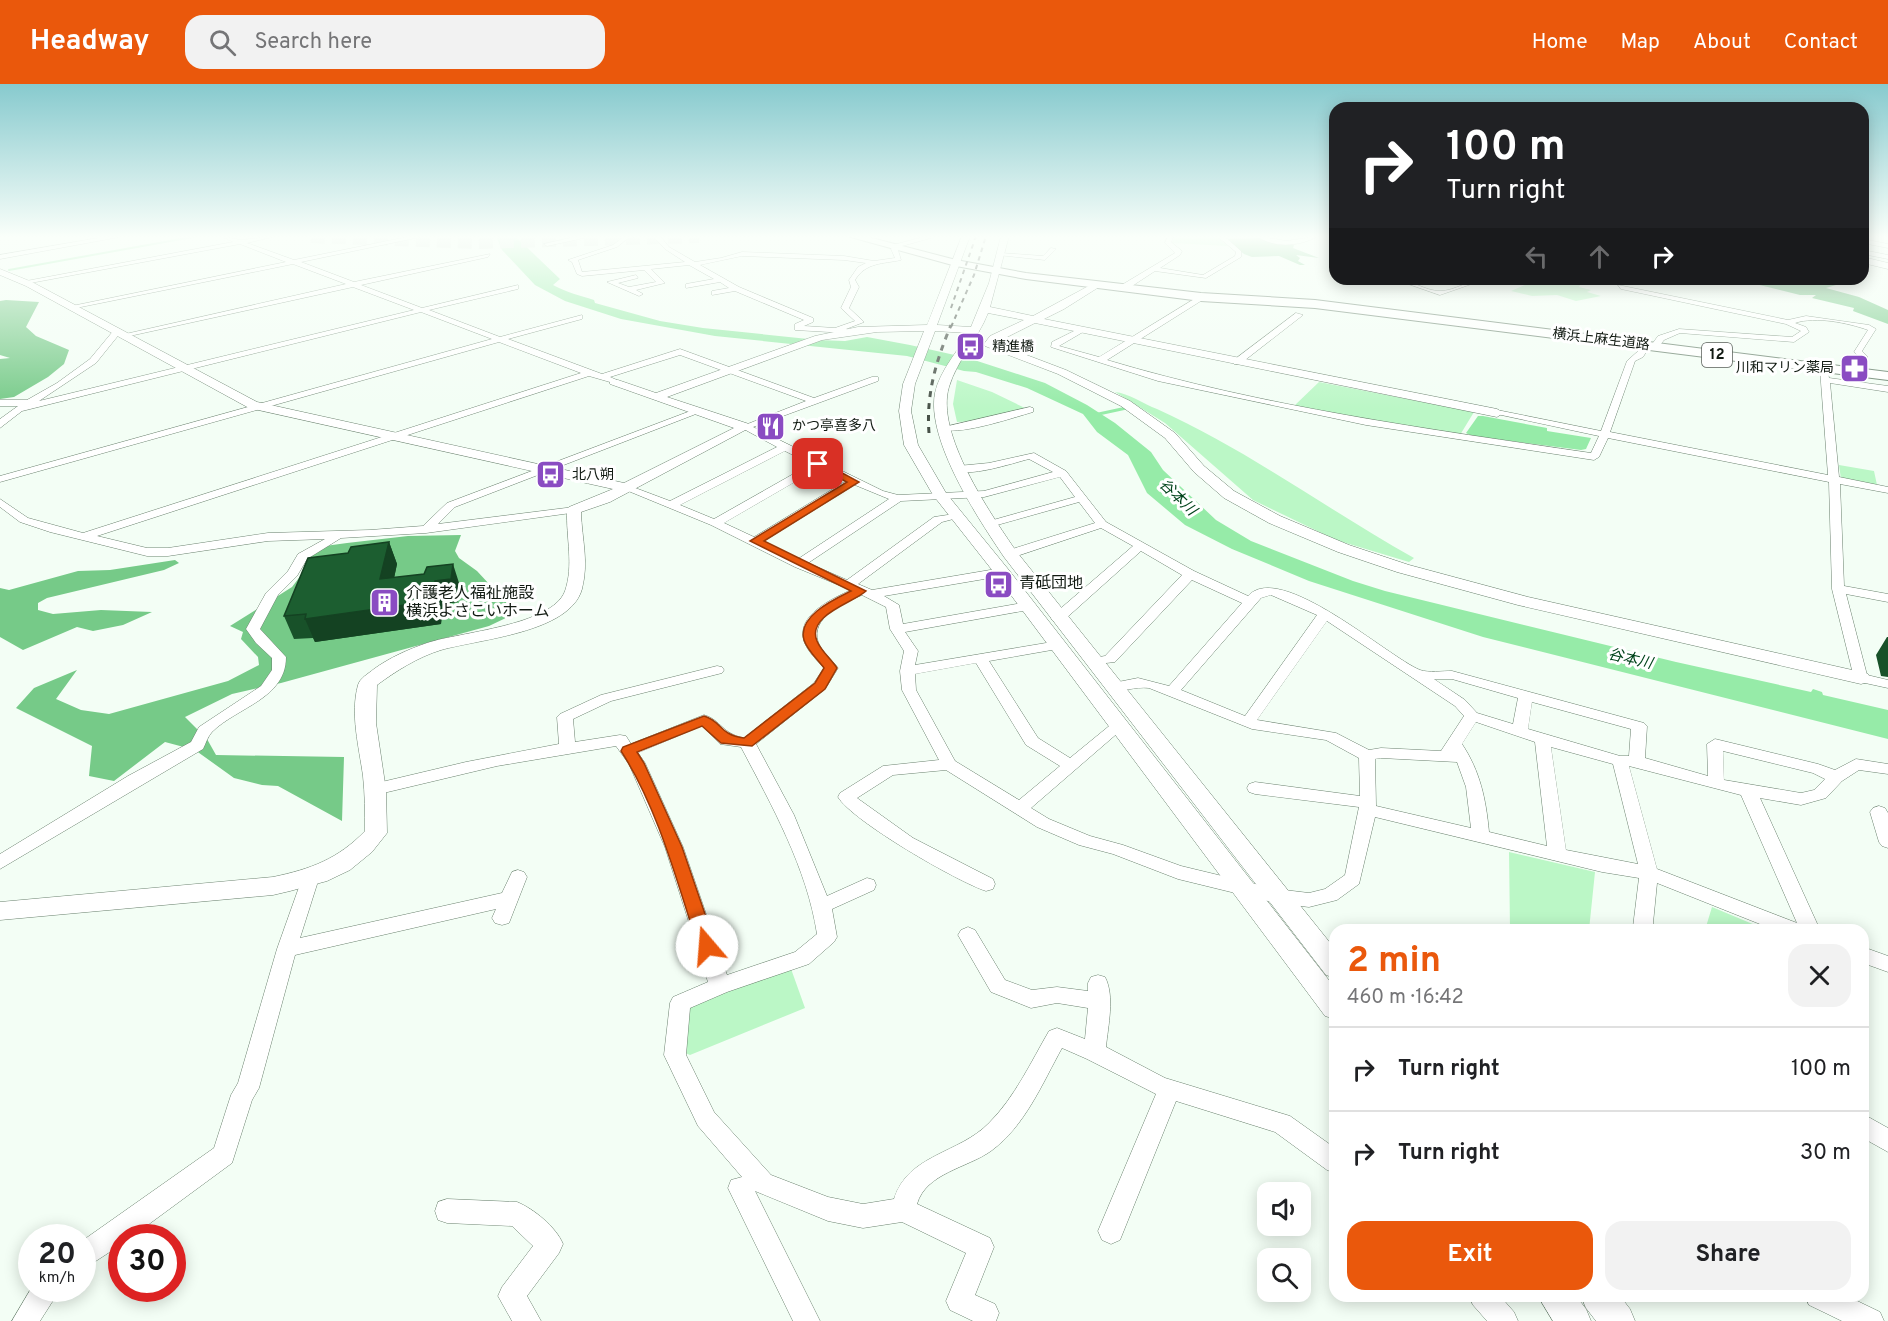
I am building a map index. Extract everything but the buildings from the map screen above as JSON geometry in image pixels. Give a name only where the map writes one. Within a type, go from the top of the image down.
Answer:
[{"type":"main road","name":"横浜上麻生道路","points":[[1173,294],[1315,304],[1650,346],[1825,375],[1862,373],[1888,376]]},
{"type":"street","points":[[47,294],[183,369],[260,407],[626,488],[756,541],[800,564],[892,605],[897,629],[911,651],[907,671],[909,690],[950,764],[1042,823],[1084,841],[1117,849],[1178,872],[1276,896],[1309,900],[1330,894],[1353,879],[1371,782],[1367,755]]},
{"type":"street","points":[[71,307],[136,294]]},
{"type":"street","points":[[0,425],[7,417],[101,354],[121,334],[308,294]]},
{"type":"street","points":[[378,294],[696,412],[746,427],[854,482],[898,498],[997,492],[1062,473]]},
{"type":"street","points":[[19,409],[487,294]]},
{"type":"street","points":[[747,294],[810,320],[798,328],[843,330],[883,327],[975,330]]},
{"type":"street","points":[[656,397],[860,322],[849,313],[845,306],[851,294]]},
{"type":"street","points":[[945,294],[916,366],[906,398],[906,423],[914,452],[940,495],[1058,618],[1329,961]]},
{"type":"street","points":[[989,294],[975,330],[948,375],[941,394],[942,417],[958,469],[971,495],[990,524],[1006,563],[1028,606],[1329,1000]]},
{"type":"street","points":[[1082,294],[1061,307],[994,338],[989,344],[1083,381],[1145,417],[1176,441],[1214,484],[1240,502],[1288,526],[1350,551],[1437,578],[1584,616],[1888,684]]},
{"type":"street","points":[[1080,330],[1054,344],[1055,347],[1099,361],[1209,389],[1431,434],[1594,457],[1631,361],[1661,338],[1679,331],[1794,340],[1803,335],[1803,329],[1788,322],[1653,294]]},
{"type":"street","points":[[1099,361],[1201,297]]},
{"type":"street","points":[[984,309],[1132,341],[1888,490]]},
{"type":"street","points":[[1237,362],[1299,315]]},
{"type":"street","points":[[0,479],[579,316]]},
{"type":"street","points":[[1788,322],[1804,318],[1839,323],[1860,323],[1872,329],[1858,348],[1858,352],[1863,356],[1862,373]]},
{"type":"street","points":[[602,377],[680,352],[816,402]]},
{"type":"street","points":[[83,537],[589,373]]},
{"type":"street","points":[[1861,678],[1838,589],[1834,479],[1825,375],[1888,389]]},
{"type":"street","points":[[0,502],[24,520],[147,552],[168,552],[268,537],[426,529],[574,510],[626,488],[746,427],[875,380]]},
{"type":"street","points":[[0,403],[29,403]]},
{"type":"street","points":[[945,428],[973,425],[1030,410]]},
{"type":"street","points":[[426,529],[452,505],[696,412]]},
{"type":"street","points":[[670,506],[784,447]]},
{"type":"street","points":[[958,469],[980,467],[1030,455],[1062,473],[1102,524],[1190,574],[1250,602]]},
{"type":"street","points":[[715,523],[818,464]]},
{"type":"street","points":[[756,541],[854,482]]},
{"type":"street","points":[[800,564],[898,498]]},
{"type":"street","points":[[990,524],[1083,498]]},
{"type":"street","points":[[0,911],[273,886],[310,878],[343,865],[357,855],[376,833],[375,789],[364,701],[368,682],[389,667],[433,647],[520,626],[552,615],[568,601],[573,591],[579,561],[573,538],[574,510]]},
{"type":"street","points":[[628,751],[704,720],[726,740],[747,743],[820,686],[831,668],[811,642],[810,636],[814,623],[826,607],[860,590],[938,519],[957,515]]},
{"type":"street","points":[[860,590],[1006,563],[1102,524]]},
{"type":"street","points":[[0,862],[134,780],[197,745],[204,730],[266,689],[279,670],[279,657],[253,629],[272,593],[294,573],[302,557],[341,535]]},
{"type":"street","points":[[1058,618],[1139,547]]},
{"type":"street","points":[[1093,662],[1110,660],[1190,574]]},
{"type":"street","points":[[1838,589],[1888,598]]},
{"type":"street","points":[[1172,692],[1256,595],[1272,591],[1325,614],[1460,703],[1472,716],[1542,739],[1716,784],[1801,799],[1820,794],[1836,777],[1856,764],[1888,768]]},
{"type":"street","points":[[897,629],[1028,606]]},
{"type":"street","points":[[1248,722],[1325,614]]},
{"type":"street","points":[[907,671],[1058,645]]},
{"type":"street","points":[[980,658],[1032,741],[1046,753],[1070,765]]},
{"type":"street","points":[[567,747],[566,717],[606,698],[717,669]]},
{"type":"street","points":[[1418,675],[1452,675],[1639,726],[1628,761],[1649,873],[1643,924]]},
{"type":"street","points":[[1113,687],[1138,682],[1152,684],[1257,726],[1330,736],[1367,755],[1454,752]]},
{"type":"street","points":[[1520,731],[1526,695]]},
{"type":"street","points":[[1454,752],[1472,716]]},
{"type":"street","points":[[1019,809],[1119,725]]},
{"type":"street","points":[[1542,739],[1557,853]]},
{"type":"street","points":[[375,789],[471,766],[567,747],[620,740],[637,763],[674,847],[720,986]]},
{"type":"street","points":[[747,743],[785,815],[822,906],[827,937],[802,958],[720,986],[680,1003],[675,1055],[706,1119],[763,1183],[828,1209],[852,1214],[864,1216],[903,1210],[981,1247],[959,1301],[986,1313]]},
{"type":"street","points":[[1716,784],[1715,744],[1818,769],[1836,777]]},
{"type":"street","points":[[1454,752],[1477,790],[1480,836]]},
{"type":"street","points":[[950,764],[889,770],[846,797],[907,842],[986,884]]},
{"type":"street","points":[[1256,788],[1368,807],[1602,865],[1649,873],[1780,924]]},
{"type":"street","points":[[1748,791],[1807,924]]},
{"type":"street","points":[[1879,813],[1888,842]]},
{"type":"street","points":[[96,1247],[224,1155],[242,1095],[248,1088],[287,949],[310,878]]},
{"type":"street","points":[[502,918],[518,878]]},
{"type":"street","points":[[822,906],[867,885]]},
{"type":"street","points":[[287,949],[508,899]]},
{"type":"street","points":[[968,935],[998,986],[1031,999],[1098,992],[1095,1052]]},
{"type":"street","points":[[1869,957],[1888,964]]},
{"type":"street","points":[[903,1210],[906,1194],[933,1166],[982,1143],[1006,1122],[1056,1037],[1095,1052],[1169,1089],[1282,1124],[1329,1158]]},
{"type":"street","points":[[1111,1232],[1169,1089]]},
{"type":"street","points":[[1869,1129],[1888,1141]]},
{"type":"street","points":[[740,1188],[807,1321]]},
{"type":"street","points":[[447,1211],[517,1214],[550,1244],[511,1296],[528,1321]]},
{"type":"street","points":[[25,1321],[36,1302]]},
{"type":"street","points":[[1488,1302],[1505,1321]]},
{"type":"street","points":[[1560,1302],[1574,1321]]},
{"type":"street","points":[[1603,1302],[1618,1321]]},
{"type":"street","points":[[1831,1302],[1871,1321]]},
{"type":"shaded area","points":[[1522,294],[1593,294],[1601,296],[1576,301],[1557,295],[1532,296]]},
{"type":"shaded area","points":[[1795,294],[1847,294],[1859,297],[1888,310],[1888,324],[1853,311],[1854,308],[1812,298],[1816,295]]},
{"type":"shaded area","points":[[0,301],[39,302],[26,327],[36,336],[69,350],[64,364],[48,377],[14,397],[0,399],[0,359],[10,358],[0,355]]},
{"type":"shaded area","points":[[957,380],[992,392],[1025,408],[980,421],[957,422],[953,404]]},
{"type":"shaded area","points":[[1319,382],[1474,412],[1460,435],[1409,428],[1294,406]]},
{"type":"shaded area","points":[[1115,392],[1125,394],[1191,425],[1414,558],[1409,562],[1336,540],[1253,500],[1165,423]]},
{"type":"shaded area","points":[[1839,465],[1874,471],[1877,485],[1841,479]]},
{"type":"shaded area","points":[[461,535],[455,551],[459,558],[477,571],[516,613],[489,626],[281,683],[232,694],[185,717],[207,739],[216,755],[344,757],[342,821],[278,786],[262,785],[234,778],[195,750],[165,742],[114,781],[89,776],[92,746],[16,708],[34,688],[77,670],[56,699],[81,710],[109,714],[228,681],[259,665],[258,657],[241,639],[243,632],[230,626],[292,587],[308,566],[307,557],[325,546],[408,536]]},
{"type":"shaded area","points":[[175,560],[179,563],[164,570],[47,598],[38,603],[38,610],[53,614],[101,610],[152,612],[123,625],[93,631],[77,627],[23,650],[0,637],[0,588],[9,590],[78,571],[110,570]]},
{"type":"shaded area","points":[[1509,852],[1595,872],[1590,924],[1510,924]]},
{"type":"shaded area","points":[[1712,907],[1753,924],[1707,924]]},
{"type":"shaded area","points":[[790,966],[805,1008],[690,1055],[683,1052],[686,1009]]},
{"type":"water","name":"谷本川","points":[[551,294],[574,294],[594,300],[595,303],[660,321],[703,328],[818,340],[845,341],[867,337],[968,358],[1045,383],[1115,423],[1151,452],[1163,470],[1216,520],[1251,541],[1353,581],[1385,591],[1676,662],[1811,692],[1813,689],[1822,692],[1823,695],[1888,710],[1888,739],[1483,637],[1309,581],[1232,549],[1185,525],[1147,493],[1128,455],[1097,432],[1083,414],[1027,388],[976,372],[907,356],[715,336],[621,319],[565,301]]},
{"type":"water","points":[[1478,416],[1591,438],[1586,449],[1581,450],[1472,436],[1466,433]]},
{"type":"waterway","points":[[1094,415],[1131,407]]},
{"type":"railway","points":[[951,308],[956,294]]},
{"type":"railway","points":[[951,327],[966,294]]},
{"type":"railway","points":[[929,433],[929,405],[933,378],[951,325]]},
{"type":"place","name":"精進橋","points":[[971,347]]},
{"type":"place","name":"川和マリン薬局","points":[[1855,368]]},
{"type":"place","name":"かつ亭喜多八","points":[[771,426]]},
{"type":"place","name":"北八朔","points":[[551,475]]},
{"type":"place","name":"青砥団地","points":[[998,584]]},
{"type":"place","name":"介護老人福祉施設 横浜よさこいホーム","points":[[385,603]]},
{"type":"route","points":[[707,946],[674,847],[637,763],[628,751],[704,720],[726,740],[747,743],[820,686],[831,668],[811,642],[810,636],[814,623],[826,607],[860,591],[756,541],[854,482],[818,464]]}]
